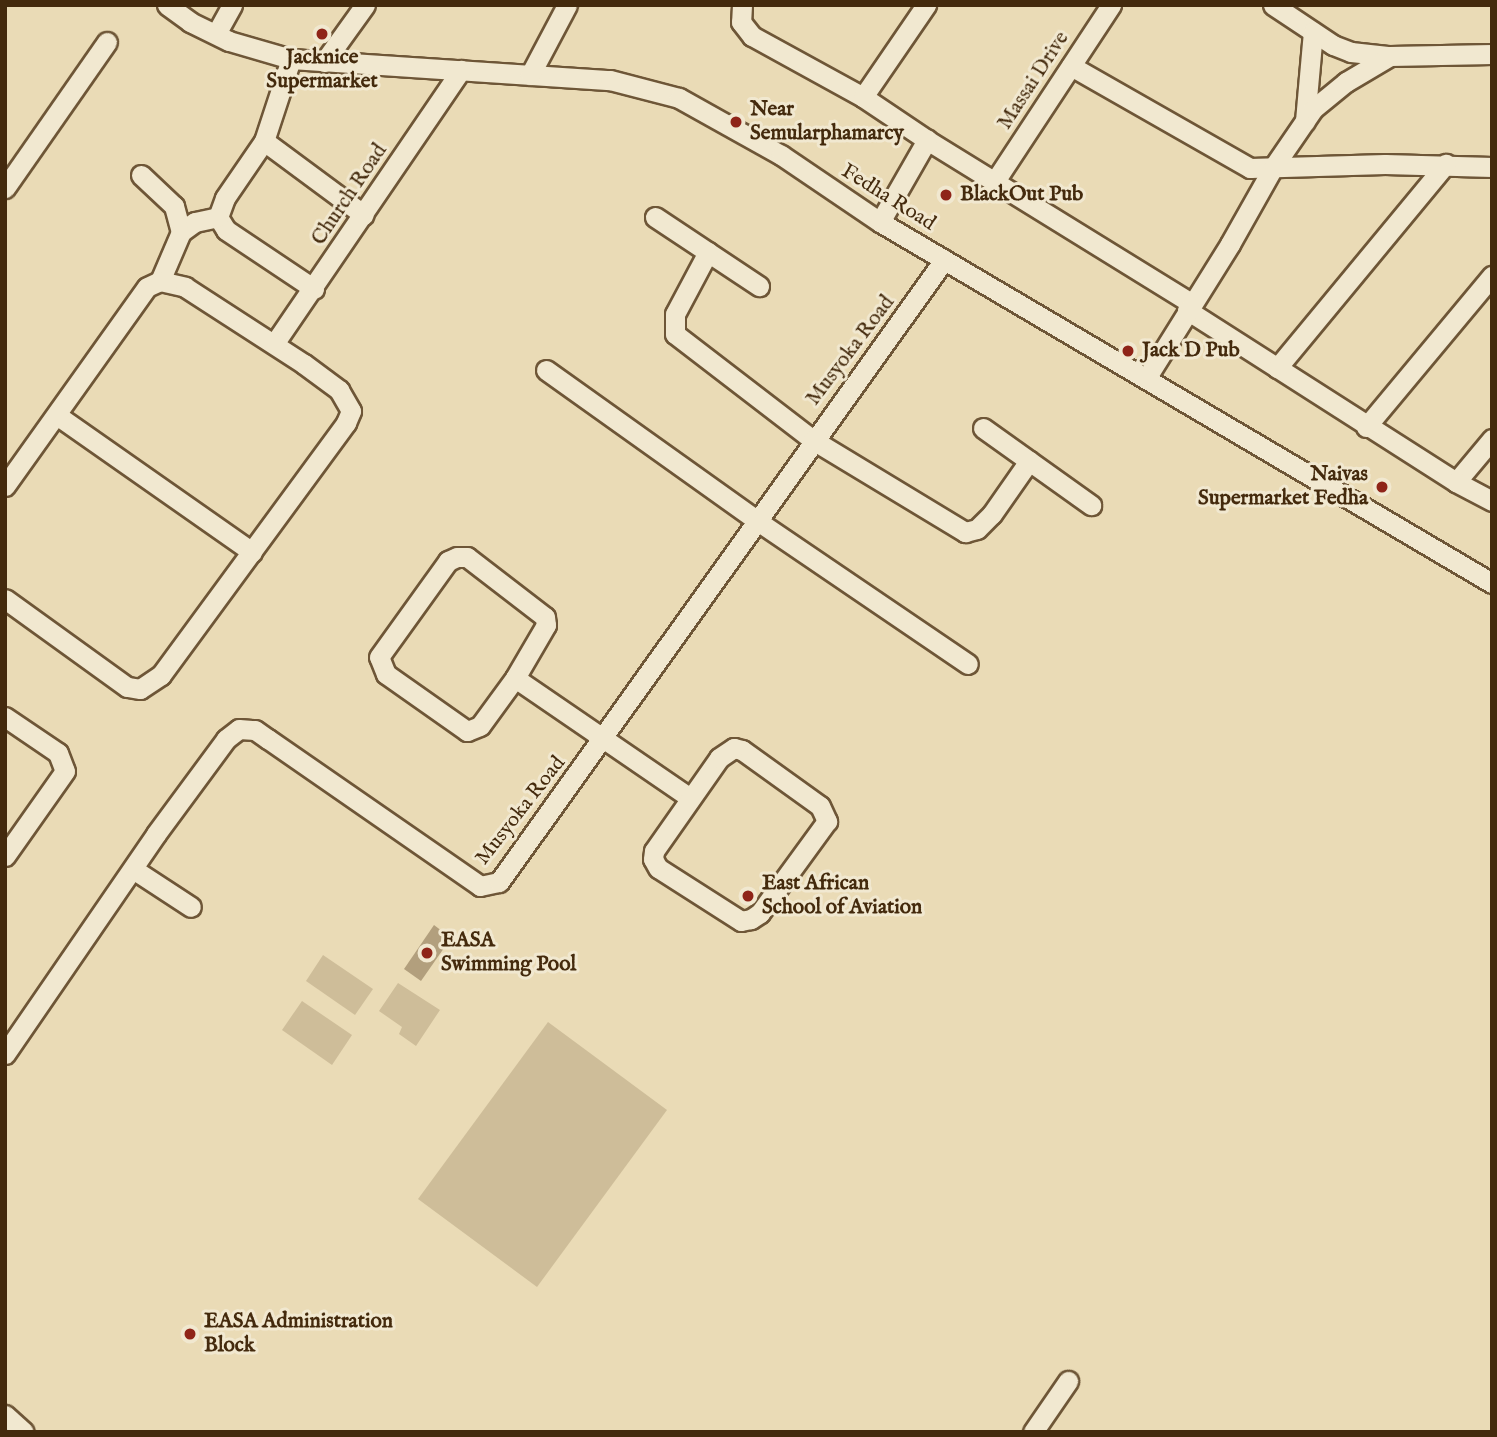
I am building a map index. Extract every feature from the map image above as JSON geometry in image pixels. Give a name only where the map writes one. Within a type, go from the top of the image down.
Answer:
[{"type":"street","name":"Fedha Road","points":[[167,5],[190,22],[241,45],[291,59],[610,80],[679,98],[781,155],[880,222],[1147,377],[1492,583]]},
{"type":"street","points":[[216,34],[232,5]]},
{"type":"street","points":[[324,62],[365,5]]},
{"type":"street","points":[[530,75],[567,5]]},
{"type":"street","points":[[742,5],[741,22],[752,36],[863,97],[1189,307],[1366,427],[1492,501]]},
{"type":"street","points":[[863,97],[926,5]]},
{"type":"street","name":"Massai Drive","points":[[995,181],[1111,5]]},
{"type":"street","points":[[1273,5],[1342,49],[1390,56],[1492,54]]},
{"type":"street","points":[[1305,121],[1313,32]]},
{"type":"street","points":[[5,188],[107,42]]},
{"type":"street","points":[[1147,377],[1230,244],[1274,166],[1305,121],[1325,98],[1390,56]]},
{"type":"street","points":[[218,217],[225,198],[264,141],[291,59]]},
{"type":"street","points":[[1071,66],[1250,168],[1446,164],[1492,167]]},
{"type":"street","name":"Church Road","points":[[274,344],[314,289],[461,69]]},
{"type":"street","points":[[880,222],[927,140]]},
{"type":"street","points":[[264,141],[364,215]]},
{"type":"street","points":[[1277,368],[1446,164]]},
{"type":"street","points":[[141,175],[174,206],[181,232]]},
{"type":"street","points":[[160,281],[181,232],[195,222],[218,217]]},
{"type":"street","points":[[218,217],[226,230],[314,289]]},
{"type":"street","points":[[655,217],[759,286]]},
{"type":"street","points":[[708,252],[675,314],[675,334],[814,440],[965,532],[977,529],[992,514],[1029,461]]},
{"type":"street","name":"Musyoka Road","points":[[5,1054],[226,739],[239,729],[255,730],[480,886],[499,882],[944,260]]},
{"type":"street","points":[[1366,427],[1492,276]]},
{"type":"street","points":[[5,486],[58,416],[147,287],[160,281],[185,287],[274,344],[339,390],[351,411],[346,423],[161,675],[140,689],[127,687],[5,599]]},
{"type":"street","points":[[545,370],[756,520],[968,664]]},
{"type":"street","points":[[58,416],[252,552]]},
{"type":"street","points":[[983,428],[1091,505]]},
{"type":"street","points":[[1456,482],[1492,439]]},
{"type":"street","points":[[467,557],[545,617],[545,631],[515,678],[480,726],[467,731],[386,674],[379,657],[448,561],[467,557]]},
{"type":"street","points":[[515,678],[605,737],[690,798]]},
{"type":"street","points":[[5,717],[58,753],[65,771],[5,856]]},
{"type":"street","points":[[734,748],[742,750],[820,806],[827,821],[760,913],[751,919],[741,920],[658,868],[653,859],[654,851],[690,798],[719,758],[734,748]]},
{"type":"street","points":[[133,869],[191,906]]},
{"type":"street","points":[[1033,1432],[1068,1381]]},
{"type":"street","points":[[5,1415],[24,1432]]},
{"type":"shaded area","name":"EASA Swimming Pool","points":[[434,925],[451,938],[421,981],[404,969]]},
{"type":"shaded area","points":[[323,955],[373,989],[355,1015],[306,981]]},
{"type":"shaded area","points":[[398,983],[440,1010],[416,1046],[399,1034],[402,1027],[379,1011]]},
{"type":"shaded area","points":[[302,1001],[352,1035],[332,1065],[282,1030]]},
{"type":"shaded area","points":[[548,1022],[667,1110],[537,1287],[418,1199]]},
{"type":"place","name":"Jacknice Supermarket","points":[[322,34]]},
{"type":"place","name":"Near Semularphamarcy","points":[[736,122]]},
{"type":"place","name":"BlackOut Pub","points":[[946,195]]},
{"type":"place","name":"Jack D Pub","points":[[1128,351]]},
{"type":"place","name":"Naivas Supermarket Fedha","points":[[1382,487]]},
{"type":"place","name":"East African School of Aviation","points":[[748,896]]},
{"type":"place","name":"EASA Swimming Pool","points":[[427,953]]},
{"type":"place","name":"EASA Administration Block","points":[[190,1334]]}]
